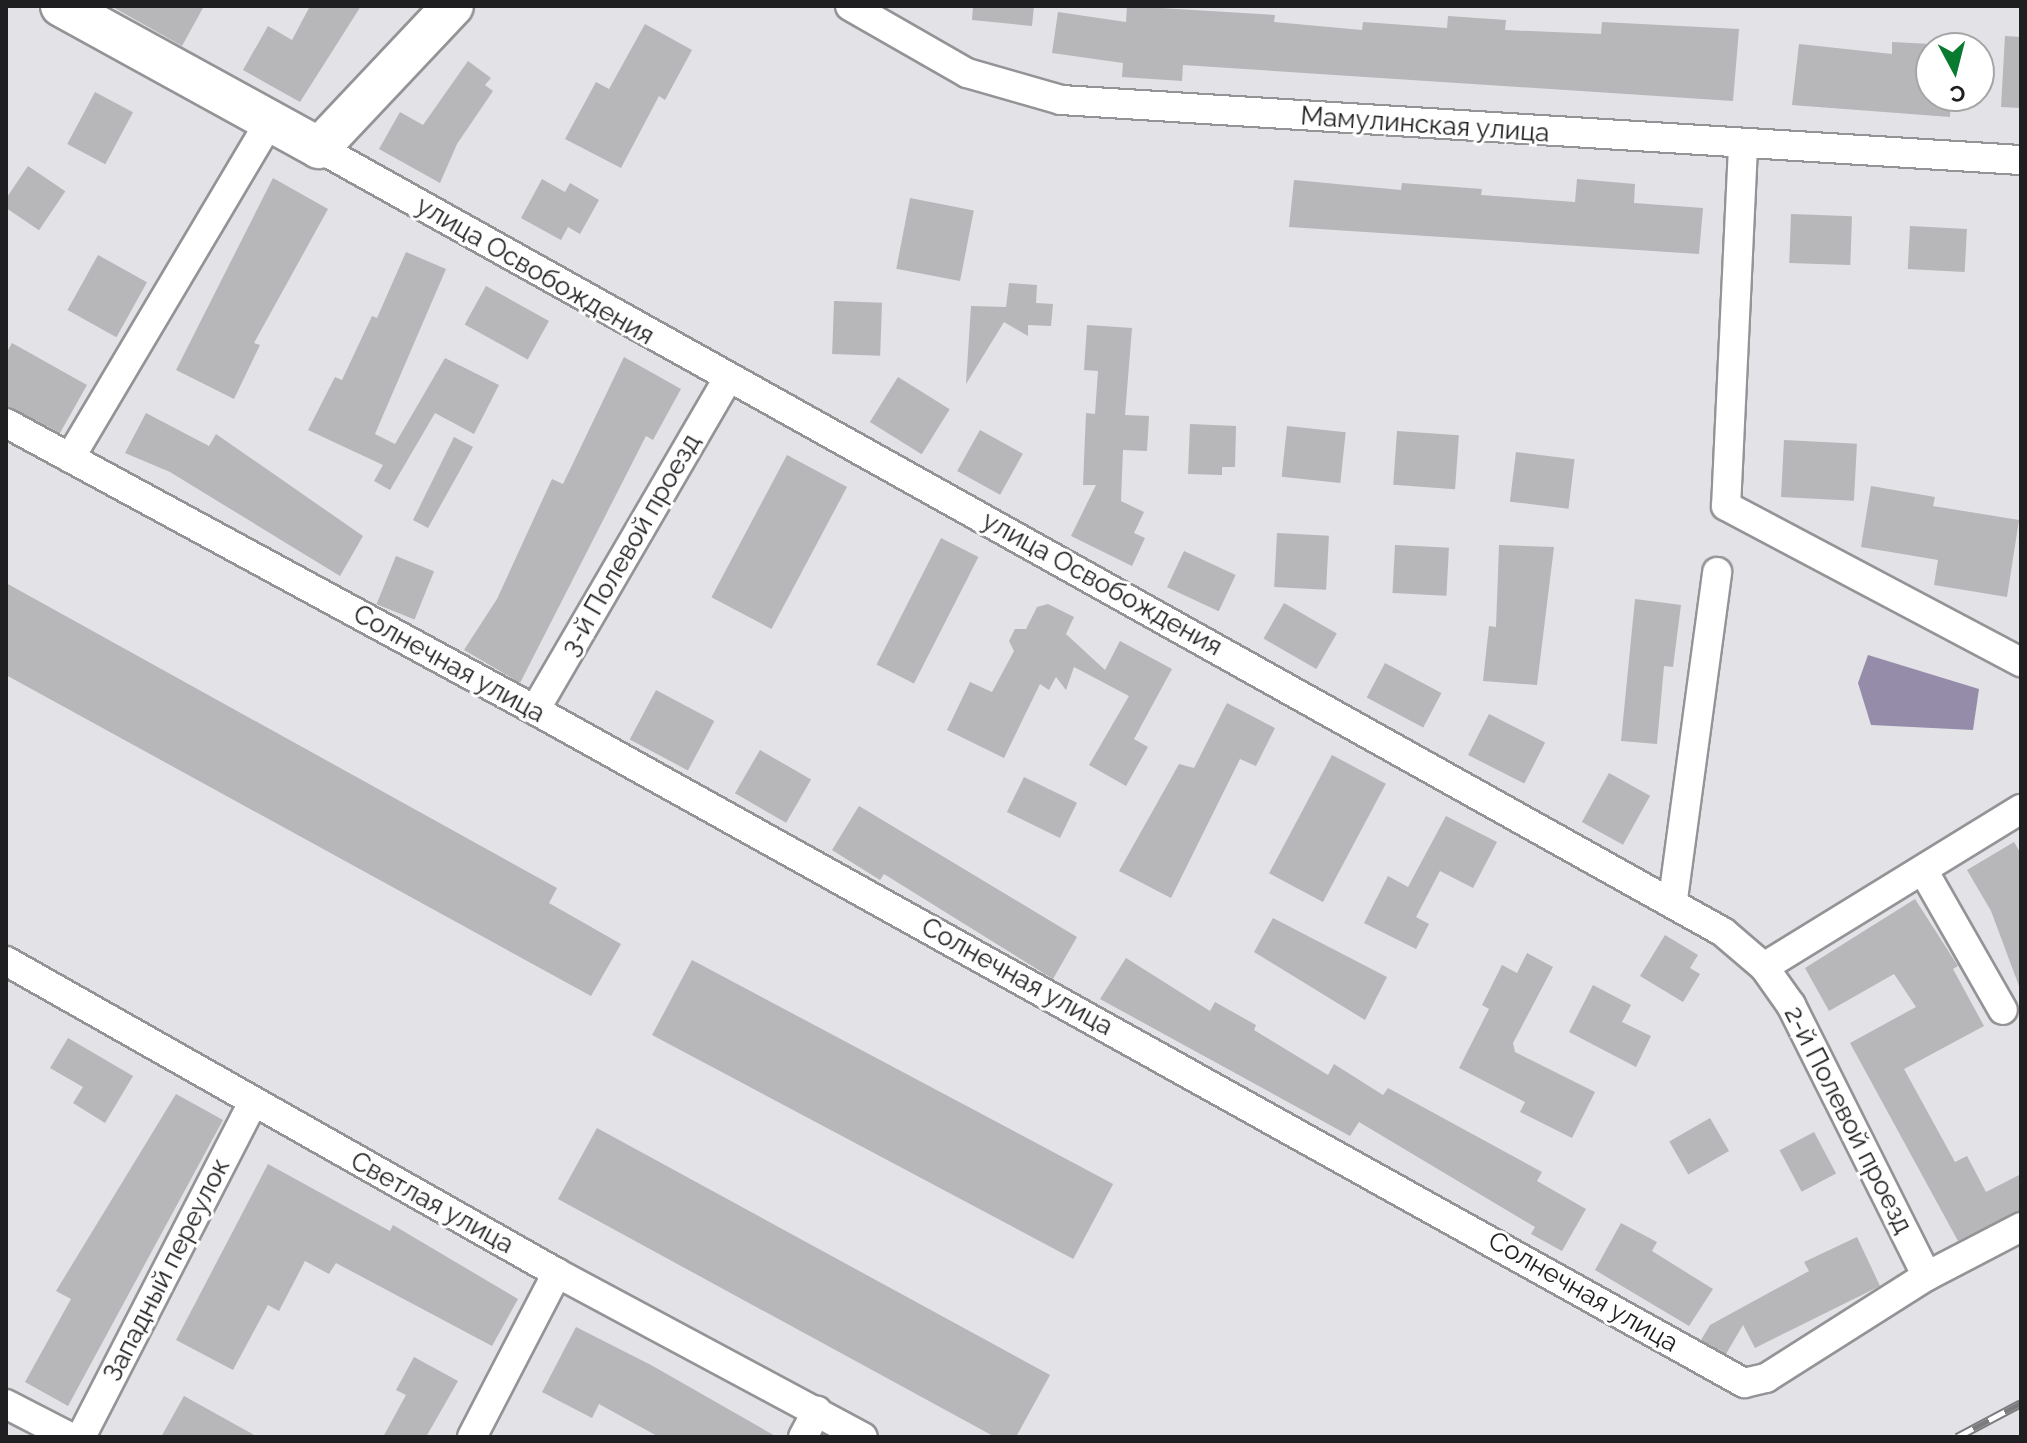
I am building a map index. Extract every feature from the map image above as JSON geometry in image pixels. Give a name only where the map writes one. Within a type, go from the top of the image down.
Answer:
[{"type":"street","name":"улица Освобождения","points":[[61,6],[319,148],[727,380],[1673,899],[1764,967]]},
{"type":"street","points":[[319,148],[453,6]]},
{"type":"street","name":"Мамулинская улица","points":[[850,6],[967,73],[1061,100],[1743,147],[2021,160]]},
{"type":"street","points":[[70,458],[270,121]]},
{"type":"street","points":[[1743,147],[1726,506],[2021,662]]},
{"type":"street","name":"3-й Полевой проезд","points":[[535,710],[727,380]]},
{"type":"street","name":"Солнечная улица","points":[[6,423],[535,710],[1744,1383],[1766,1378],[1927,1276],[2021,1227]]},
{"type":"street","points":[[1673,899],[1717,572]]},
{"type":"street","points":[[1764,967],[2021,809]]},
{"type":"street","points":[[1923,870],[2003,1010]]},
{"type":"street","name":"Светлая улица","points":[[6,961],[557,1273],[863,1437]]},
{"type":"street","name":"2-й Полевой проезд","points":[[1764,967],[1791,1005],[1927,1276]]},
{"type":"street","name":"Западный переулок","points":[[81,1437],[253,1103]]},
{"type":"street","points":[[472,1437],[557,1273]]},
{"type":"street","points":[[6,1404],[70,1437]]},
{"type":"street","points":[[803,1437],[817,1411]]},
{"type":"shaded area","points":[[1868,655],[1979,689],[1973,730],[1871,725],[1858,683]]},
{"type":"building","points":[[111,6],[204,6],[182,46]]},
{"type":"building","points":[[310,6],[361,6],[300,102],[243,70],[268,26],[292,40]]},
{"type":"building","points":[[973,6],[1034,6],[1032,26],[972,20]]},
{"type":"building","points":[[1127,6],[1275,15],[1274,22],[1362,30],[1363,22],[1447,28],[1448,16],[1506,20],[1505,30],[1601,34],[1602,22],[1739,29],[1733,101],[1183,65],[1182,81],[1122,77],[1123,63],[1052,53],[1058,12],[1126,22]]},
{"type":"building","points":[[645,24],[692,50],[665,100],[659,96],[621,168],[565,139],[596,82],[609,89]]},
{"type":"building","points":[[2005,36],[2021,37],[2021,108],[2001,107]]},
{"type":"building","points":[[1892,42],[1915,43],[1915,112],[1950,112],[1950,117],[1792,105],[1799,44],[1892,54]]},
{"type":"building","points":[[468,61],[491,78],[485,85],[493,91],[457,144],[440,183],[379,149],[400,112],[423,125]]},
{"type":"building","points":[[95,92],[133,112],[105,164],[67,144]]},
{"type":"building","points":[[28,166],[65,191],[39,230],[6,208],[6,199]]},
{"type":"building","points":[[273,178],[328,209],[254,343],[260,345],[234,399],[176,370]]},
{"type":"building","points":[[542,179],[565,192],[570,183],[599,200],[580,234],[568,227],[561,240],[521,218]]},
{"type":"building","points":[[1577,179],[1635,184],[1634,203],[1703,208],[1699,254],[1289,227],[1294,180],[1401,190],[1402,183],[1482,189],[1481,195],[1575,202]]},
{"type":"building","points":[[910,198],[974,210],[960,281],[896,269]]},
{"type":"building","points":[[1791,214],[1852,216],[1850,265],[1789,263]]},
{"type":"building","points":[[1910,226],[1967,229],[1965,272],[1908,269]]},
{"type":"building","points":[[406,252],[446,269],[375,434],[395,444],[445,358],[499,385],[474,434],[435,413],[390,490],[374,481],[383,465],[308,430],[335,377],[342,380],[372,316],[377,318]]},
{"type":"building","points":[[98,255],[147,282],[116,337],[67,310]]},
{"type":"building","points":[[1009,283],[1037,285],[1036,303],[1053,304],[1051,326],[1028,325],[1028,336],[1004,322],[966,384],[971,306],[1006,307]]},
{"type":"building","points":[[486,286],[549,321],[528,359],[465,324]]},
{"type":"building","points":[[834,301],[882,303],[880,356],[832,354]]},
{"type":"building","points":[[1087,325],[1132,328],[1125,415],[1149,416],[1147,451],[1123,450],[1121,501],[1144,512],[1134,533],[1145,538],[1132,566],[1071,536],[1096,485],[1083,485],[1086,413],[1095,414],[1098,371],[1084,370]]},
{"type":"building","points":[[12,343],[87,385],[60,433],[6,405],[6,354]]},
{"type":"building","points":[[624,357],[681,389],[653,440],[646,436],[520,683],[464,650],[497,599],[552,479],[563,484]]},
{"type":"building","points":[[898,377],[950,409],[922,454],[870,422]]},
{"type":"building","points":[[146,413],[209,446],[216,434],[363,536],[340,576],[170,472],[125,453]]},
{"type":"building","points":[[1190,424],[1236,426],[1235,467],[1222,467],[1222,475],[1188,474]]},
{"type":"building","points":[[1287,426],[1346,432],[1340,483],[1282,477]]},
{"type":"building","points":[[980,430],[1023,454],[1000,495],[957,471]]},
{"type":"building","points":[[1397,431],[1459,435],[1455,489],[1393,485]]},
{"type":"building","points":[[454,437],[473,447],[428,528],[413,520]]},
{"type":"building","points":[[1784,440],[1857,444],[1854,501],[1781,497]]},
{"type":"building","points":[[1516,452],[1575,459],[1568,509],[1510,502]]},
{"type":"building","points":[[787,455],[847,487],[771,629],[711,597]]},
{"type":"building","points":[[1871,486],[1935,497],[1933,506],[2019,520],[2007,597],[1934,585],[1938,560],[1861,547]]},
{"type":"building","points":[[1277,533],[1329,536],[1326,590],[1274,587]]},
{"type":"building","points":[[941,538],[978,557],[914,684],[877,665]]},
{"type":"building","points":[[1395,545],[1449,548],[1446,596],[1392,593]]},
{"type":"building","points":[[1499,545],[1554,547],[1537,685],[1483,681],[1489,626],[1496,627]]},
{"type":"building","points":[[1184,551],[1236,575],[1219,611],[1167,587]]},
{"type":"building","points":[[396,556],[434,571],[415,620],[377,604]]},
{"type":"building","points":[[6,583],[557,888],[549,903],[621,944],[591,996],[6,675]]},
{"type":"building","points":[[1635,599],[1681,605],[1673,667],[1664,666],[1657,744],[1621,741]]},
{"type":"building","points":[[1284,603],[1337,633],[1316,669],[1264,639]]},
{"type":"building","points":[[1048,604],[1074,617],[1066,634],[1105,670],[1120,641],[1172,669],[1134,739],[1148,747],[1126,786],[1089,765],[1129,696],[1074,667],[1066,690],[1056,677],[1049,690],[1040,684],[1004,758],[947,730],[970,682],[992,692],[1014,651],[1009,641],[1015,629],[1026,629],[1037,607]]},
{"type":"building","points":[[1385,663],[1442,693],[1423,727],[1367,697]]},
{"type":"building","points":[[656,690],[714,721],[688,770],[630,739]]},
{"type":"building","points":[[1227,703],[1275,728],[1256,766],[1240,759],[1171,898],[1119,871],[1179,764],[1194,768]]},
{"type":"building","points":[[1489,714],[1545,743],[1524,784],[1468,755]]},
{"type":"building","points":[[760,750],[811,780],[786,823],[735,793]]},
{"type":"building","points":[[1332,755],[1386,784],[1323,902],[1269,873]]},
{"type":"building","points":[[1609,773],[1650,796],[1623,845],[1582,822]]},
{"type":"building","points":[[1024,777],[1077,803],[1060,838],[1007,812]]},
{"type":"building","points":[[859,806],[1077,937],[1053,979],[884,874],[880,880],[832,850]]},
{"type":"building","points":[[1446,816],[1497,842],[1473,888],[1440,871],[1416,917],[1429,924],[1416,949],[1364,923],[1388,876],[1408,887]]},
{"type":"building","points":[[2014,842],[2021,854],[2019,986],[1991,911],[1967,870]]},
{"type":"building","points":[[1915,899],[1958,966],[1953,969],[1984,1026],[1904,1069],[1955,1162],[1967,1156],[1986,1192],[2021,1174],[2021,1210],[1958,1241],[1850,1043],[1916,1007],[1894,974],[1829,1011],[1805,968]]},
{"type":"building","points":[[1273,918],[1387,977],[1365,1020],[1254,952]]},
{"type":"building","points":[[1665,935],[1698,955],[1690,968],[1700,974],[1683,1002],[1640,976]]},
{"type":"building","points":[[1527,953],[1553,967],[1513,1043],[1515,1052],[1595,1092],[1572,1138],[1520,1112],[1525,1102],[1459,1068],[1489,1009],[1482,1005],[1502,965],[1517,973]]},
{"type":"building","points":[[1126,958],[1210,1011],[1215,1002],[1256,1025],[1254,1030],[1328,1075],[1334,1064],[1383,1095],[1388,1088],[1542,1172],[1537,1181],[1586,1209],[1562,1251],[1531,1234],[1535,1227],[1359,1122],[1350,1136],[1100,999]]},
{"type":"building","points":[[692,960],[1113,1184],[1073,1259],[652,1035]]},
{"type":"building","points":[[1593,985],[1631,1005],[1622,1022],[1651,1036],[1636,1067],[1569,1032]]},
{"type":"building","points":[[68,1038],[133,1076],[105,1123],[73,1103],[83,1087],[50,1068]]},
{"type":"building","points":[[176,1094],[223,1120],[68,1406],[25,1382],[71,1299],[56,1291]]},
{"type":"building","points":[[1710,1118],[1729,1151],[1688,1174],[1669,1142]]},
{"type":"building","points":[[597,1128],[1050,1375],[1016,1437],[995,1437],[558,1199]]},
{"type":"building","points":[[1814,1132],[1836,1173],[1802,1192],[1780,1150]]},
{"type":"building","points":[[268,1164],[390,1231],[393,1225],[518,1299],[492,1346],[336,1263],[329,1274],[305,1261],[279,1311],[268,1305],[233,1370],[176,1340]]},
{"type":"building","points":[[1621,1223],[1657,1242],[1652,1251],[1713,1289],[1689,1326],[1595,1270]]},
{"type":"building","points":[[1857,1237],[1880,1286],[1755,1348],[1743,1325],[1726,1354],[1701,1340],[1710,1325],[1809,1271],[1804,1262]]},
{"type":"building","points":[[576,1327],[651,1365],[777,1437],[659,1437],[599,1404],[592,1418],[542,1392]]},
{"type":"building","points":[[414,1357],[458,1381],[426,1437],[383,1437],[406,1395],[396,1390]]},
{"type":"building","points":[[184,1396],[258,1437],[161,1437]]},
{"type":"railway","points":[[1957,1437],[2021,1403]]}]
